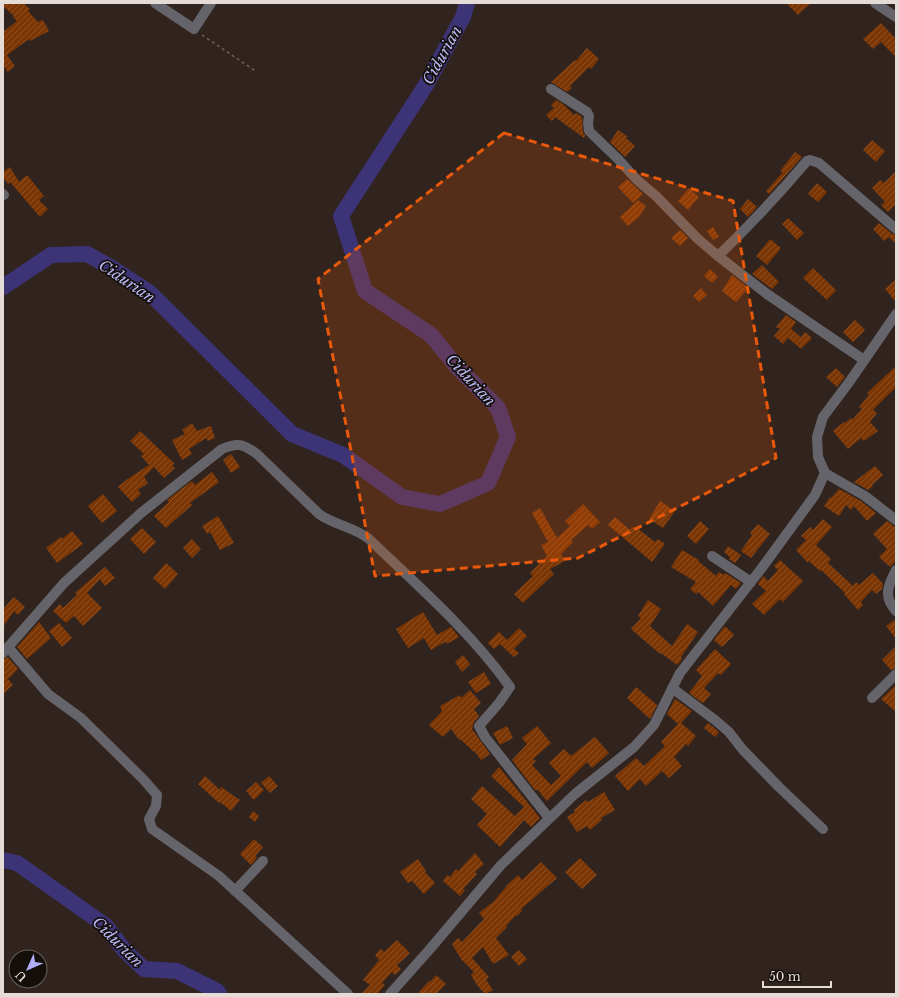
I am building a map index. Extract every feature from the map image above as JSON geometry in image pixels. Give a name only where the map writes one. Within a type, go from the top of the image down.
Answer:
[{"type":"street","points":[[155,3],[194,29],[211,3]]},
{"type":"street","points":[[875,3],[896,18]]},
{"type":"street","points":[[551,89],[587,112],[589,116],[589,132],[618,159],[637,180],[656,196],[698,239],[767,294],[864,360]]},
{"type":"street","points":[[718,256],[750,226],[807,161],[810,160],[819,163],[896,229]]},
{"type":"street","points":[[896,314],[850,381],[823,417],[817,437],[818,457],[825,473],[865,496],[896,520]]},
{"type":"street","points":[[348,994],[235,890],[218,876],[152,829],[149,819],[156,806],[157,795],[81,718],[48,694],[5,650],[64,583],[141,513],[222,449],[235,444],[247,447],[319,514],[360,532],[369,539],[440,605],[492,663],[510,687],[499,703],[478,726],[549,818]]},
{"type":"street","points":[[390,994],[501,865],[575,794],[634,747],[654,725],[680,673],[751,582],[815,495],[825,473]]},
{"type":"street","points":[[712,556],[751,582]]},
{"type":"street","points":[[896,570],[887,592],[888,600],[896,611]]},
{"type":"street","points":[[872,698],[896,674]]},
{"type":"street","points":[[672,688],[715,720],[728,732],[743,750],[779,787],[823,829]]},
{"type":"street","points":[[235,890],[263,861]]},
{"type":"path","points":[[194,29],[257,72]]},
{"type":"highlighted area","points":[[504,133],[733,201],[776,458],[578,558],[375,576],[318,279]]},
{"type":"building","points":[[3,3],[23,3],[30,9],[28,11],[38,22],[43,20],[49,31],[30,41],[29,39],[7,55],[15,66],[8,72],[3,65],[3,32],[17,21],[13,17],[14,16],[3,6]]},
{"type":"building","points":[[786,3],[811,3],[798,15]]},
{"type":"building","points":[[881,23],[896,39],[896,57],[881,42],[873,49],[863,39]]},
{"type":"building","points":[[587,48],[599,59],[591,69],[589,67],[570,86],[572,88],[567,92],[551,82],[575,60],[576,61]]},
{"type":"building","points":[[556,100],[563,104],[574,115],[576,113],[582,117],[584,138],[555,117],[552,121],[546,115],[554,108],[551,105]]},
{"type":"building","points":[[618,130],[627,136],[626,138],[635,146],[625,157],[610,142]]},
{"type":"building","points":[[872,140],[885,151],[876,162],[863,150]]},
{"type":"building","points":[[795,152],[802,157],[769,194],[766,191],[783,172],[780,171]]},
{"type":"building","points":[[10,167],[19,182],[27,175],[44,196],[39,200],[48,209],[40,217],[10,182],[8,184],[3,177],[3,172]]},
{"type":"building","points":[[896,171],[896,204],[888,212],[881,205],[885,202],[872,188],[880,180],[884,183]]},
{"type":"building","points":[[627,179],[643,194],[633,203],[618,187]]},
{"type":"building","points":[[817,183],[827,192],[818,202],[808,194]]},
{"type":"building","points":[[689,188],[699,197],[688,210],[678,201]]},
{"type":"building","points":[[748,199],[757,207],[748,217],[740,209]]},
{"type":"building","points":[[638,200],[646,206],[639,217],[628,226],[620,217]]},
{"type":"building","points":[[788,218],[804,233],[797,240],[782,224]]},
{"type":"building","points":[[879,223],[892,234],[896,235],[896,244],[889,237],[884,241],[873,229]]},
{"type":"building","points":[[713,227],[719,237],[713,240],[707,231]]},
{"type":"building","points":[[680,230],[688,238],[680,246],[671,238]]},
{"type":"building","points":[[770,239],[781,248],[767,265],[756,256]]},
{"type":"building","points":[[762,265],[779,282],[772,289],[752,274]]},
{"type":"building","points":[[813,268],[836,290],[827,300],[803,278]]},
{"type":"building","points":[[710,269],[718,277],[712,283],[704,276]]},
{"type":"building","points":[[732,275],[750,289],[748,291],[747,290],[736,302],[722,291]]},
{"type":"building","points":[[896,279],[896,302],[885,289]]},
{"type":"building","points":[[701,288],[707,295],[699,302],[693,296]]},
{"type":"building","points":[[786,315],[796,322],[791,329],[801,337],[805,332],[812,338],[801,349],[788,338],[783,344],[774,336],[780,329],[776,327]]},
{"type":"building","points":[[855,320],[865,330],[853,342],[843,332]]},
{"type":"building","points":[[896,366],[896,387],[873,410],[877,413],[870,422],[878,431],[864,441],[861,438],[848,449],[833,431],[844,422],[845,423],[851,418],[852,420],[862,409],[859,407],[869,395],[867,393]]},
{"type":"building","points":[[836,368],[845,377],[837,387],[826,377]]},
{"type":"building","points":[[192,423],[197,431],[211,426],[215,438],[208,441],[206,438],[189,449],[192,454],[182,460],[172,440],[185,434],[182,430]]},
{"type":"building","points":[[140,431],[175,464],[172,465],[175,468],[164,478],[154,467],[144,477],[148,483],[138,490],[141,494],[132,502],[118,487],[149,465],[141,456],[144,454],[130,441]]},
{"type":"building","points":[[231,454],[240,467],[231,473],[223,460]]},
{"type":"building","points":[[875,466],[883,475],[868,490],[854,482]]},
{"type":"building","points":[[212,472],[219,482],[190,503],[192,505],[166,528],[154,516],[169,502],[167,500],[192,481],[195,485]]},
{"type":"building","points":[[839,489],[861,501],[876,513],[867,521],[854,506],[851,510],[846,505],[839,516],[824,506],[830,497],[831,498]]},
{"type":"building","points":[[103,494],[117,511],[102,523],[88,506]]},
{"type":"building","points":[[660,501],[675,511],[663,528],[649,519]]},
{"type":"building","points":[[583,504],[600,522],[592,529],[588,525],[571,540],[573,542],[561,554],[565,561],[550,569],[554,574],[523,603],[514,594],[533,576],[530,573],[547,556],[541,545],[548,542],[532,513],[540,508],[557,538],[570,526],[565,521]]},
{"type":"building","points":[[218,516],[234,543],[220,550],[210,532],[207,534],[202,526]]},
{"type":"building","points":[[615,517],[630,530],[633,527],[636,527],[655,542],[658,539],[665,544],[652,562],[608,525]]},
{"type":"building","points":[[823,519],[832,527],[816,545],[831,559],[828,563],[853,586],[856,582],[859,585],[873,573],[883,584],[882,589],[876,594],[872,590],[861,602],[863,605],[858,610],[844,594],[845,593],[821,570],[820,571],[809,561],[808,563],[796,550],[806,540],[801,536],[810,527],[813,530]]},
{"type":"building","points":[[700,521],[709,529],[696,544],[687,536]]},
{"type":"building","points":[[887,521],[896,528],[896,561],[890,567],[879,557],[887,549],[873,534]]},
{"type":"building","points":[[758,524],[770,534],[751,558],[741,551],[752,535],[750,533]]},
{"type":"building","points":[[142,528],[156,542],[144,554],[130,539]]},
{"type":"building","points":[[72,531],[83,544],[57,563],[46,548],[61,537],[62,539]]},
{"type":"building","points":[[192,539],[201,549],[192,558],[183,548]]},
{"type":"building","points":[[728,546],[741,555],[735,563],[729,559],[730,557],[724,552]]},
{"type":"building","points":[[682,550],[699,560],[698,561],[716,576],[719,572],[724,575],[725,573],[741,583],[736,589],[731,585],[713,606],[698,592],[696,594],[690,589],[696,582],[671,567]]},
{"type":"building","points":[[780,560],[803,581],[783,602],[780,599],[764,615],[752,604],[766,591],[758,584],[763,576],[768,581],[778,570],[774,566]]},
{"type":"building","points":[[166,563],[178,574],[165,589],[153,578]]},
{"type":"building","points":[[105,567],[115,578],[105,586],[100,579],[87,593],[102,608],[83,626],[74,616],[66,623],[53,611],[60,604],[63,608],[77,595],[75,593]]},
{"type":"building","points":[[14,597],[25,607],[18,615],[14,611],[3,627],[3,609]]},
{"type":"building","points":[[648,600],[661,609],[650,626],[672,646],[687,624],[698,632],[677,665],[661,653],[660,654],[631,629],[641,618],[638,616]]},
{"type":"building","points":[[423,612],[437,635],[451,627],[459,637],[447,644],[446,642],[443,643],[431,650],[424,638],[408,648],[396,629]]},
{"type":"building","points":[[896,619],[896,639],[886,626]]},
{"type":"building","points":[[39,622],[51,638],[27,659],[17,647]]},
{"type":"building","points":[[59,623],[72,638],[62,647],[49,631]]},
{"type":"building","points":[[725,626],[734,635],[722,647],[714,640]]},
{"type":"building","points":[[519,628],[527,636],[514,649],[519,653],[514,657],[500,644],[494,649],[488,643],[499,632],[507,640]]},
{"type":"building","points":[[896,646],[896,668],[891,670],[882,660]]},
{"type":"building","points":[[715,649],[731,664],[721,675],[718,673],[704,688],[711,694],[703,703],[689,693],[702,676],[696,670]]},
{"type":"building","points":[[463,655],[470,664],[462,672],[455,662]]},
{"type":"building","points":[[8,657],[18,669],[8,679],[13,685],[3,694],[3,659]]},
{"type":"building","points":[[484,672],[491,684],[476,693],[468,682]]},
{"type":"building","points":[[896,685],[896,712],[881,699]]},
{"type":"building","points":[[636,687],[657,705],[650,719],[627,698]]},
{"type":"building","points":[[470,690],[481,703],[474,709],[479,716],[474,722],[472,729],[490,754],[481,760],[474,751],[460,739],[459,740],[451,729],[443,737],[429,725],[442,711],[440,706],[460,695],[461,698]]},
{"type":"building","points":[[675,699],[692,711],[681,723],[696,736],[688,746],[686,744],[674,757],[682,766],[669,778],[662,771],[646,786],[640,779],[628,791],[615,776],[636,758],[644,766],[665,746],[661,742],[678,724],[667,714]]},
{"type":"building","points":[[708,723],[719,732],[715,737],[704,728]]},
{"type":"building","points":[[507,726],[513,738],[500,745],[493,733]]},
{"type":"building","points":[[537,726],[551,743],[533,759],[536,761],[532,765],[551,785],[561,776],[549,763],[564,749],[571,756],[595,737],[609,753],[592,768],[587,762],[547,801],[538,790],[535,790],[512,760],[527,744],[522,738]]},
{"type":"building","points":[[499,767],[540,818],[531,827],[524,820],[500,847],[477,825],[487,814],[471,799],[482,786],[515,816],[524,807],[491,776]]},
{"type":"building","points":[[205,776],[220,790],[221,787],[240,800],[231,811],[220,802],[219,803],[198,784]]},
{"type":"building","points":[[269,776],[278,786],[270,793],[261,783]]},
{"type":"building","points":[[256,782],[264,790],[254,800],[246,791]]},
{"type":"building","points":[[604,792],[615,810],[601,818],[602,820],[590,830],[587,826],[577,832],[567,817],[575,812],[574,810],[586,800],[588,802]]},
{"type":"building","points":[[253,811],[259,816],[255,822],[249,817]]},
{"type":"building","points":[[254,839],[263,847],[255,856],[257,858],[251,865],[240,854]]},
{"type":"building","points":[[475,853],[484,864],[475,872],[477,874],[463,889],[465,890],[460,896],[443,881],[447,875],[450,877],[456,869],[458,871]]},
{"type":"building","points":[[580,858],[597,875],[582,889],[565,872]]},
{"type":"building","points":[[418,859],[426,871],[425,872],[435,883],[424,894],[412,881],[408,883],[400,872]]},
{"type":"building","points":[[541,862],[557,878],[521,909],[522,911],[517,916],[516,915],[496,938],[509,955],[493,964],[483,947],[472,958],[489,977],[486,980],[493,990],[485,994],[471,975],[474,972],[461,959],[452,944],[458,938],[462,942],[484,919],[479,913],[493,902],[506,886],[518,875],[522,880]]},
{"type":"building","points":[[397,940],[410,953],[397,965],[401,969],[395,975],[392,972],[382,983],[385,985],[377,994],[361,994],[370,985],[363,980],[379,960],[375,955],[381,949],[384,952]]},
{"type":"building","points":[[519,950],[527,959],[519,966],[511,957]]},
{"type":"building","points":[[436,975],[446,984],[436,994],[417,994],[429,981],[430,982]]},
{"type":"waterway","name":"Cidurian","points":[[3,287],[51,255],[87,254],[112,268],[150,293],[292,434],[343,455],[402,497],[440,504],[488,483],[508,437],[498,408],[457,367],[431,335],[365,291],[341,216],[426,85],[463,17],[467,3]]},
{"type":"waterway","name":"Cidurian","points":[[3,860],[17,863],[106,926],[124,950],[144,969],[177,971],[217,991],[219,994]]}]
